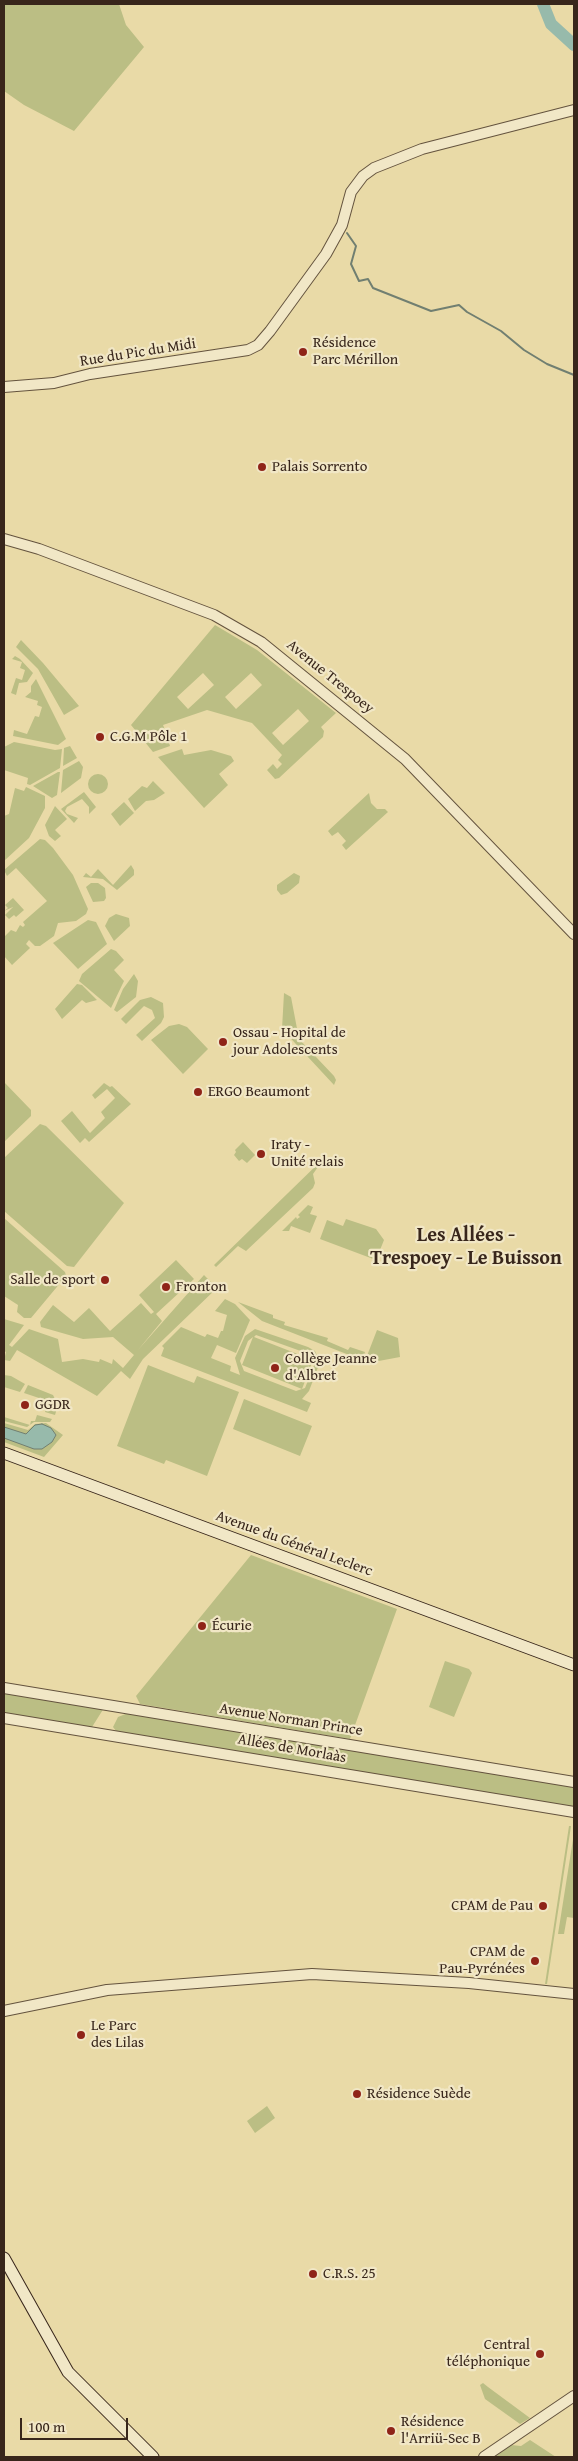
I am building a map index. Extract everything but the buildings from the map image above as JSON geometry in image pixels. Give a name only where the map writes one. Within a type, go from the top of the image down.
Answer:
[{"type":"main road","name":"Avenue du Général Leclerc","points":[[4,1453],[574,1665]]},
{"type":"main road","points":[[4,2258],[68,2372],[153,2457]]},
{"type":"street","name":"Rue du Pic du Midi","points":[[4,387],[54,383],[90,374],[248,350],[258,345],[270,331],[336,237],[351,192],[362,176],[374,168],[422,150],[574,110]]},
{"type":"street","name":"Avenue Trespoey","points":[[4,540],[39,550],[214,615],[261,642],[405,759],[574,934]]},
{"type":"street","name":"Avenue Norman Prince","points":[[4,1688],[574,1782]]},
{"type":"street","name":"Allées de Morlaàs","points":[[4,1718],[574,1812]]},
{"type":"street","points":[[4,2011],[108,1990],[312,1974],[450,1981],[574,1994]]},
{"type":"street","points":[[484,2457],[574,2396]]},
{"type":"green space","points":[[4,4],[119,4],[126,25],[144,47],[74,131],[24,105],[4,91]]},
{"type":"green space","points":[[215,625],[257,650],[336,713],[321,727],[324,731],[323,737],[279,778],[275,779],[267,770],[273,764],[277,769],[282,764],[278,760],[282,755],[252,723],[207,710],[163,725],[165,730],[159,733],[161,739],[167,737],[170,746],[153,752],[131,725]],"holes":[[[203,673],[214,685],[188,709],[177,697]],[[251,673],[262,685],[236,709],[225,697]],[[298,709],[309,721],[283,745],[272,733]]]},
{"type":"green space","points":[[21,640],[79,706],[64,715],[38,669],[16,647]]},
{"type":"green space","points":[[15,656],[20,659],[33,673],[27,682],[19,683],[16,695],[11,693],[16,678],[22,680],[25,670],[20,668],[22,662],[12,659]]},
{"type":"green space","points":[[36,679],[66,739],[58,745],[13,736],[14,730],[27,734],[35,716],[39,717],[42,707],[37,705],[38,701],[25,697],[31,692],[31,686]]},
{"type":"green space","points":[[14,742],[55,750],[62,749],[60,768],[30,785],[27,784],[28,778],[4,770],[4,747]]},
{"type":"green space","points":[[70,746],[77,758],[63,766],[64,748]]},
{"type":"green space","points":[[182,749],[184,755],[211,750],[231,756],[234,761],[219,774],[228,785],[204,808],[158,757]]},
{"type":"green space","points":[[79,761],[83,767],[81,778],[61,793],[63,770]]},
{"type":"green space","points":[[60,772],[57,795],[52,798],[33,786]]},
{"type":"green space","points":[[98,774],[105,777],[108,784],[105,791],[98,794],[91,791],[88,784],[91,777]]},
{"type":"green space","points":[[153,781],[165,793],[154,800],[146,801],[135,811],[128,799],[142,786],[147,788]]},
{"type":"green space","points":[[26,787],[45,796],[45,808],[29,838],[4,861],[4,816],[9,814],[15,788],[24,791]]},
{"type":"green space","points":[[84,792],[96,807],[89,814],[89,807],[82,799],[67,807],[65,811],[67,814],[78,818],[74,823],[61,809]]},
{"type":"green space","points":[[369,793],[371,803],[377,809],[385,809],[388,812],[346,850],[342,845],[346,841],[338,832],[332,836],[328,831]]},
{"type":"green space","points":[[124,802],[134,813],[120,826],[111,814]]},
{"type":"green space","points":[[55,806],[67,819],[55,830],[61,836],[55,841],[49,836],[45,825]]},
{"type":"green space","points":[[40,839],[45,840],[53,848],[73,875],[88,909],[86,914],[76,921],[58,923],[54,936],[40,946],[35,946],[29,940],[26,944],[30,948],[12,965],[4,956],[4,937],[11,930],[16,932],[20,925],[23,927],[25,925],[23,922],[47,901],[16,868],[7,876],[4,870]]},
{"type":"green space","points":[[131,865],[134,875],[117,890],[103,879],[83,877],[86,873],[91,877],[98,869],[113,885]]},
{"type":"green space","points":[[294,873],[300,876],[299,883],[287,893],[281,895],[277,890],[277,885]]},
{"type":"green space","points":[[91,883],[98,883],[105,888],[106,898],[104,901],[93,902],[86,887]]},
{"type":"green space","points":[[13,898],[24,910],[16,917],[14,915],[9,919],[5,915],[13,907],[4,911],[8,908],[5,905]]},
{"type":"green space","points":[[116,914],[129,918],[130,926],[114,941],[105,926],[109,918]]},
{"type":"green space","points":[[88,920],[96,922],[107,944],[78,969],[53,943]]},
{"type":"green space","points":[[111,949],[116,951],[124,960],[114,970],[124,981],[111,1008],[79,981],[82,974]]},
{"type":"green space","points":[[134,974],[138,981],[136,997],[117,1012],[114,1010],[123,989]]},
{"type":"green space","points":[[77,984],[82,985],[97,1000],[86,1003],[82,1000],[62,1019],[55,1009]]},
{"type":"green space","points":[[284,993],[291,997],[299,1039],[334,1076],[336,1080],[334,1085],[282,1029]]},
{"type":"green space","points":[[151,997],[163,1003],[164,1017],[161,1023],[142,1041],[136,1035],[155,1018],[152,1010],[144,1006],[126,1024],[121,1019],[140,1000]]},
{"type":"green space","points":[[179,1024],[187,1027],[208,1049],[183,1074],[151,1040],[169,1026]]},
{"type":"green space","points":[[4,1082],[31,1110],[31,1116],[4,1142]]},
{"type":"green space","points":[[104,1083],[110,1087],[112,1086],[131,1104],[89,1142],[85,1138],[80,1143],[61,1121],[72,1111],[90,1133],[105,1118],[101,1112],[115,1098],[107,1089],[95,1099],[92,1095]]},
{"type":"green space","points":[[40,1124],[46,1126],[124,1203],[74,1267],[67,1266],[4,1211],[4,1158]]},
{"type":"green space","points":[[243,1142],[255,1155],[247,1163],[242,1159],[239,1161],[234,1155],[235,1150]]},
{"type":"green space","points":[[325,1157],[313,1174],[315,1183],[313,1188],[246,1251],[238,1246],[216,1267],[214,1265]]},
{"type":"green space","points":[[308,1205],[313,1207],[310,1214],[317,1216],[310,1233],[291,1226],[289,1231],[282,1231],[296,1217],[297,1219],[300,1217],[298,1215]]},
{"type":"green space","points":[[4,1218],[65,1272],[66,1276],[31,1318],[24,1318],[17,1312],[18,1305],[4,1296]]},
{"type":"green space","points":[[346,1219],[376,1229],[384,1240],[376,1260],[320,1239],[327,1220],[343,1226]]},
{"type":"green space","points":[[176,1260],[194,1279],[156,1314],[162,1321],[138,1350],[204,1275],[217,1288],[143,1359],[130,1379],[121,1371],[97,1396],[17,1350],[10,1361],[4,1360],[6,1352],[4,1351],[4,1319],[24,1325],[9,1345],[12,1347],[29,1329],[58,1339],[62,1362],[83,1359],[99,1362],[100,1359],[112,1364],[113,1359],[123,1368],[134,1355],[113,1337],[83,1339],[41,1327],[40,1322],[53,1305],[74,1322],[89,1308],[110,1331],[141,1303],[151,1314],[154,1312],[139,1295]]},
{"type":"green space","points":[[225,1299],[235,1304],[250,1320],[236,1353],[217,1345],[211,1358],[231,1366],[230,1371],[240,1375],[235,1358],[245,1336],[255,1329],[315,1351],[320,1362],[309,1391],[302,1399],[311,1403],[307,1412],[161,1356],[164,1348],[162,1346],[181,1327],[205,1337],[207,1334],[218,1338],[221,1331],[223,1331],[227,1315],[215,1311]],"holes":[[[256,1335],[309,1354],[313,1358],[315,1363],[305,1388],[302,1389],[313,1360],[254,1337]],[[253,1337],[242,1365],[302,1389],[296,1391],[244,1371],[240,1361],[248,1341]]]},
{"type":"green space","points":[[238,1302],[273,1315],[273,1318],[285,1322],[284,1325],[328,1338],[327,1341],[348,1350],[350,1347],[365,1352],[362,1360],[262,1321]]},
{"type":"green space","points":[[377,1330],[398,1338],[400,1357],[368,1363],[365,1361]]},
{"type":"green space","points":[[148,1365],[194,1383],[197,1376],[239,1392],[207,1476],[166,1460],[164,1464],[117,1446]]},
{"type":"green space","points":[[4,1375],[11,1376],[25,1384],[20,1392],[4,1387]]},
{"type":"green space","points":[[28,1385],[53,1395],[58,1405],[55,1415],[45,1412],[48,1401],[24,1393]]},
{"type":"green space","points":[[244,1399],[312,1426],[300,1456],[233,1429]]},
{"type":"green space","points":[[37,1415],[52,1419],[50,1422],[34,1422],[30,1425],[31,1421],[35,1421]]},
{"type":"green space","points":[[4,1417],[30,1425],[27,1427],[4,1421]]},
{"type":"green space","points":[[4,1423],[28,1430],[35,1424],[46,1423],[63,1435],[44,1457],[4,1442]]},
{"type":"green space","points":[[251,1555],[397,1609],[350,1739],[140,1704],[136,1696]]},
{"type":"green space","points":[[445,1661],[469,1669],[472,1673],[454,1717],[429,1707]]},
{"type":"green space","points":[[4,1691],[104,1708],[92,1727],[4,1713]]},
{"type":"green space","points":[[128,1713],[574,1785],[574,1807],[116,1731],[113,1727],[118,1717]]},
{"type":"green space","points":[[569,1826],[571,1826],[547,1984],[545,1984]]},
{"type":"green space","points":[[574,1833],[574,1918],[567,1917],[564,1934],[558,1934]]},
{"type":"green space","points":[[267,2106],[275,2118],[255,2133],[247,2121]]},
{"type":"green space","points":[[483,2383],[530,2418],[520,2424],[485,2399],[480,2385]]},
{"type":"green space","points":[[530,2440],[556,2457],[495,2457],[511,2445],[521,2446]]},
{"type":"shaded area","points":[[42,1424],[51,1428],[56,1435],[52,1442],[42,1449],[34,1449],[4,1438],[4,1427],[26,1434],[35,1425]]},
{"type":"waterway","points":[[543,4],[551,24],[574,45]]},
{"type":"waterway","points":[[347,233],[356,246],[351,264],[359,281],[368,279],[373,288],[431,311],[459,305],[467,312],[501,331],[524,350],[547,364],[574,375]]},
{"type":"place","name":"Résidence Parc Mérillon","points":[[303,352]]},
{"type":"place","name":"Palais Sorrento","points":[[262,467]]},
{"type":"place","name":"C.G.M Pôle 1","points":[[100,737]]},
{"type":"place","name":"Ossau - Hopital de jour Adolescents","points":[[223,1042]]},
{"type":"place","name":"ERGO Beaumont","points":[[198,1092]]},
{"type":"place","name":"Iraty - Unité relais","points":[[261,1154]]},
{"type":"place","name":"Salle de sport","points":[[105,1280]]},
{"type":"place","name":"Fronton","points":[[166,1287]]},
{"type":"place","name":"Collège Jeanne d'Albret","points":[[275,1368]]},
{"type":"place","name":"GGDR","points":[[25,1405]]},
{"type":"place","name":"Écurie","points":[[202,1626]]},
{"type":"place","name":"CPAM de Pau","points":[[543,1906]]},
{"type":"place","name":"CPAM de Pau-Pyrénées","points":[[535,1961]]},
{"type":"place","name":"Le Parc des Lilas","points":[[81,2035]]},
{"type":"place","name":"Résidence Suède","points":[[357,2094]]},
{"type":"place","name":"C.R.S. 25","points":[[313,2274]]},
{"type":"place","name":"Central téléphonique","points":[[540,2354]]},
{"type":"place","name":"Résidence l'Arriü-Sec B","points":[[391,2431]]},
{"type":"district","name":"Les Allées - Trespoey - Le Buisson","points":[[466,1248]]}]
